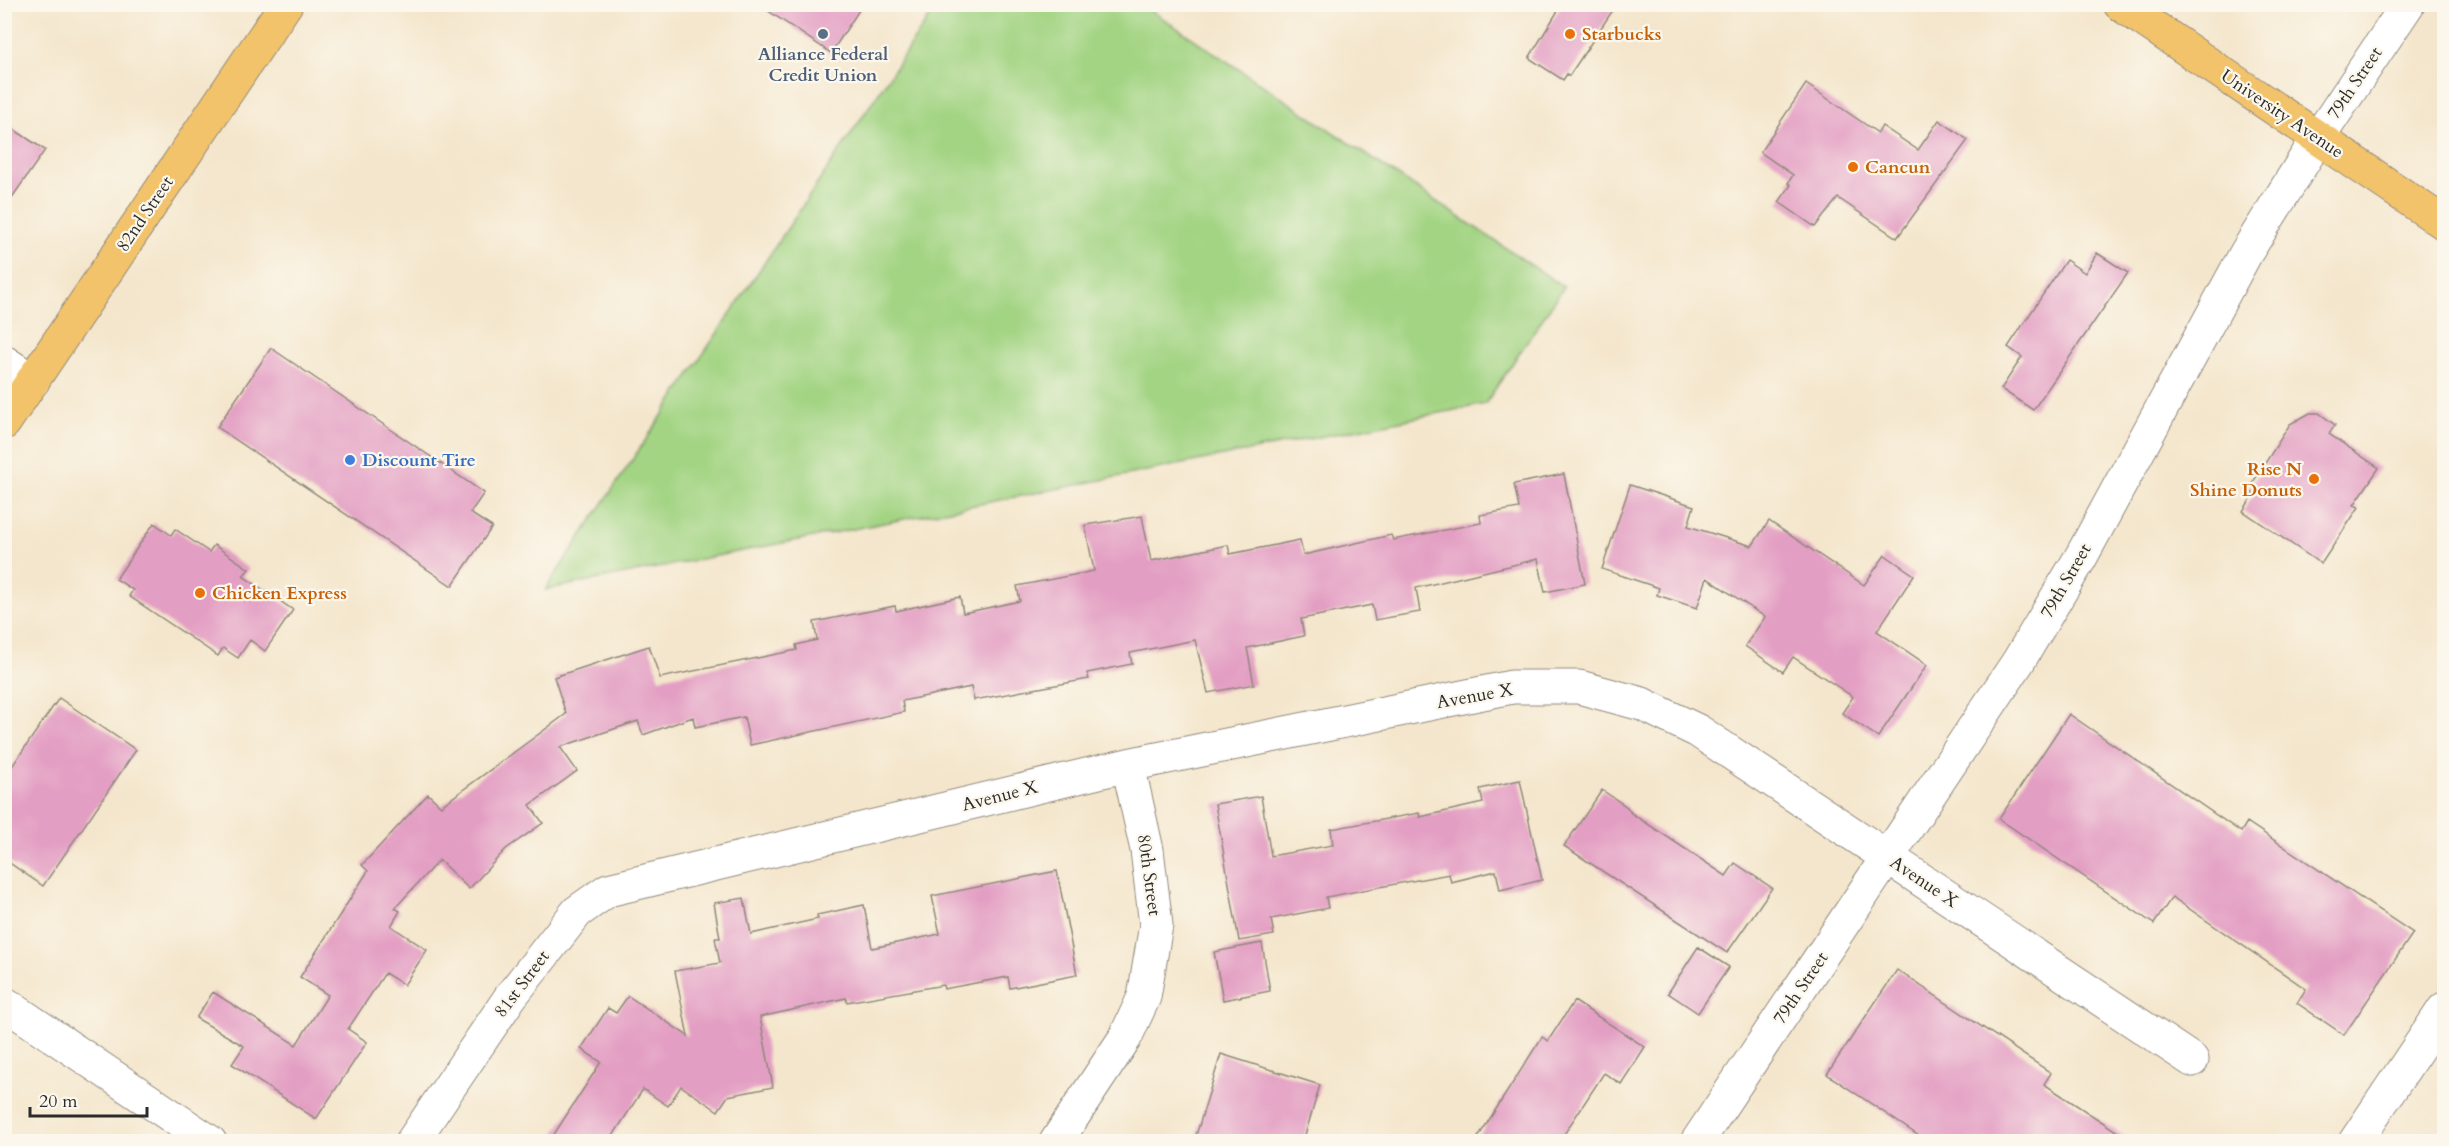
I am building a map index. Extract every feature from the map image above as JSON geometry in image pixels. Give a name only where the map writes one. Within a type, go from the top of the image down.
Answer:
[{"type":"main road","name":"82nd Street","points":[[4,423],[286,4]]},
{"type":"main road","name":"University Avenue","points":[[2120,4],[2445,223]]},
{"type":"street","name":"79th Street","points":[[1697,1142],[2023,654],[2081,557],[2246,253],[2318,138],[2408,4]]},
{"type":"street","points":[[4,362],[33,381]]},
{"type":"street","name":"Avenue X","points":[[670,875],[1128,765],[1512,687],[1579,687],[1642,704],[1698,731],[2192,1060]]},
{"type":"street","name":"80th Street","points":[[1056,1142],[1125,1038],[1144,997],[1156,925],[1147,850],[1128,765]]},
{"type":"street","name":"81st Street","points":[[412,1142],[511,996],[577,912],[608,890],[670,875]]},
{"type":"street","points":[[4,1004],[210,1142]]},
{"type":"street","points":[[2355,1142],[2445,1009]]},
{"type":"green space","points":[[938,4],[1143,5],[1564,287],[1485,404],[545,590]]},
{"type":"building","name":"Alliance Federal Credit Union","points":[[758,4],[863,4],[831,53]]},
{"type":"building","name":"Starbucks","points":[[1562,4],[1617,4],[1569,76],[1567,74],[1563,80],[1529,58]]},
{"type":"building","name":"Cancun","points":[[1806,84],[1878,133],[1882,126],[1918,150],[1939,120],[1968,140],[1897,238],[1838,198],[1815,227],[1779,202],[1791,185],[1788,183],[1793,175],[1760,152]]},
{"type":"building","points":[[4,123],[45,150],[4,209]]},
{"type":"building","points":[[2097,253],[2128,273],[2033,410],[2001,389],[2022,357],[2008,347],[2066,260],[2085,273]]},
{"type":"building","name":"Discount Tire","points":[[271,348],[484,493],[470,513],[492,527],[452,586],[217,427]]},
{"type":"building","name":"Rise N Shine Donuts","points":[[2310,413],[2319,413],[2335,425],[2329,434],[2379,468],[2354,505],[2359,507],[2321,564],[2243,511],[2254,494],[2248,490],[2290,424]]},
{"type":"building","points":[[1564,474],[1585,584],[1545,592],[1538,559],[1416,588],[1420,612],[1375,620],[1372,605],[1301,619],[1304,636],[1247,648],[1254,684],[1208,693],[1195,640],[1130,653],[1132,664],[1087,673],[1089,679],[974,700],[971,687],[902,701],[904,712],[750,745],[744,717],[695,727],[693,717],[643,735],[638,721],[560,747],[577,771],[530,805],[543,823],[506,849],[469,889],[439,860],[395,908],[400,911],[391,926],[427,950],[404,985],[385,973],[348,1029],[367,1042],[316,1119],[232,1064],[244,1046],[196,1018],[213,992],[296,1045],[328,995],[300,977],[368,871],[362,865],[428,794],[441,806],[566,714],[554,677],[649,646],[660,678],[797,650],[796,645],[817,640],[814,622],[895,606],[896,611],[960,597],[963,613],[1020,601],[1017,586],[1094,571],[1085,525],[1142,516],[1151,561],[1228,545],[1230,554],[1300,540],[1303,555],[1391,535],[1393,540],[1481,523],[1480,515],[1519,508],[1514,484]]},
{"type":"building","points":[[1630,485],[1694,506],[1688,526],[1752,546],[1769,521],[1864,585],[1885,555],[1914,575],[1877,631],[1927,665],[1878,737],[1842,713],[1853,697],[1793,657],[1783,672],[1745,646],[1765,617],[1707,578],[1697,608],[1657,595],[1659,588],[1602,569]]},
{"type":"building","name":"Chicken Express","points":[[154,523],[171,535],[175,529],[209,552],[214,545],[249,569],[243,576],[293,610],[265,651],[250,640],[238,658],[223,648],[218,656],[129,596],[133,590],[116,579]]},
{"type":"building","points":[[59,698],[136,750],[43,886],[4,859],[4,778]]},
{"type":"building","points":[[2069,714],[2241,832],[2247,822],[2413,933],[2344,1035],[2297,1003],[2306,989],[2172,897],[2154,924],[1999,819]]},
{"type":"building","points":[[1520,780],[1542,880],[1500,890],[1496,871],[1451,882],[1449,874],[1326,897],[1328,908],[1271,919],[1274,935],[1239,941],[1215,804],[1261,796],[1271,856],[1333,845],[1331,829],[1419,813],[1420,817],[1483,803],[1480,789]]},
{"type":"building","points":[[1602,790],[1627,807],[1631,813],[1726,876],[1735,863],[1772,888],[1727,953],[1564,846]]},
{"type":"building","points":[[1057,871],[1077,975],[1010,988],[1008,977],[944,989],[943,985],[847,1002],[846,998],[760,1017],[773,1087],[728,1096],[718,1111],[681,1086],[668,1106],[643,1089],[609,1142],[549,1142],[601,1062],[581,1049],[608,1008],[616,1013],[628,996],[688,1036],[675,971],[720,963],[715,938],[720,938],[714,903],[744,898],[751,934],[818,919],[817,915],[864,905],[872,948],[940,934],[932,896]]},
{"type":"building","points":[[1262,943],[1270,991],[1223,1000],[1214,952]]},
{"type":"building","points":[[1698,947],[1729,967],[1698,1013],[1668,993]]},
{"type":"building","points":[[1897,970],[2051,1073],[2044,1084],[2133,1142],[1928,1142],[1827,1074]]},
{"type":"building","points":[[1574,1001],[1645,1047],[1621,1084],[1604,1073],[1559,1142],[1475,1142],[1542,1037],[1548,1041]]},
{"type":"building","points":[[1221,1054],[1320,1085],[1303,1142],[1194,1142]]},
{"type":"place","name":"Alliance Federal Credit Union","points":[[823,34]]},
{"type":"place","name":"Starbucks","points":[[1570,34]]},
{"type":"place","name":"Cancun","points":[[1853,167]]},
{"type":"place","name":"Discount Tire","points":[[350,460]]},
{"type":"place","name":"Rise N Shine Donuts","points":[[2314,479]]},
{"type":"place","name":"Chicken Express","points":[[200,593]]}]
